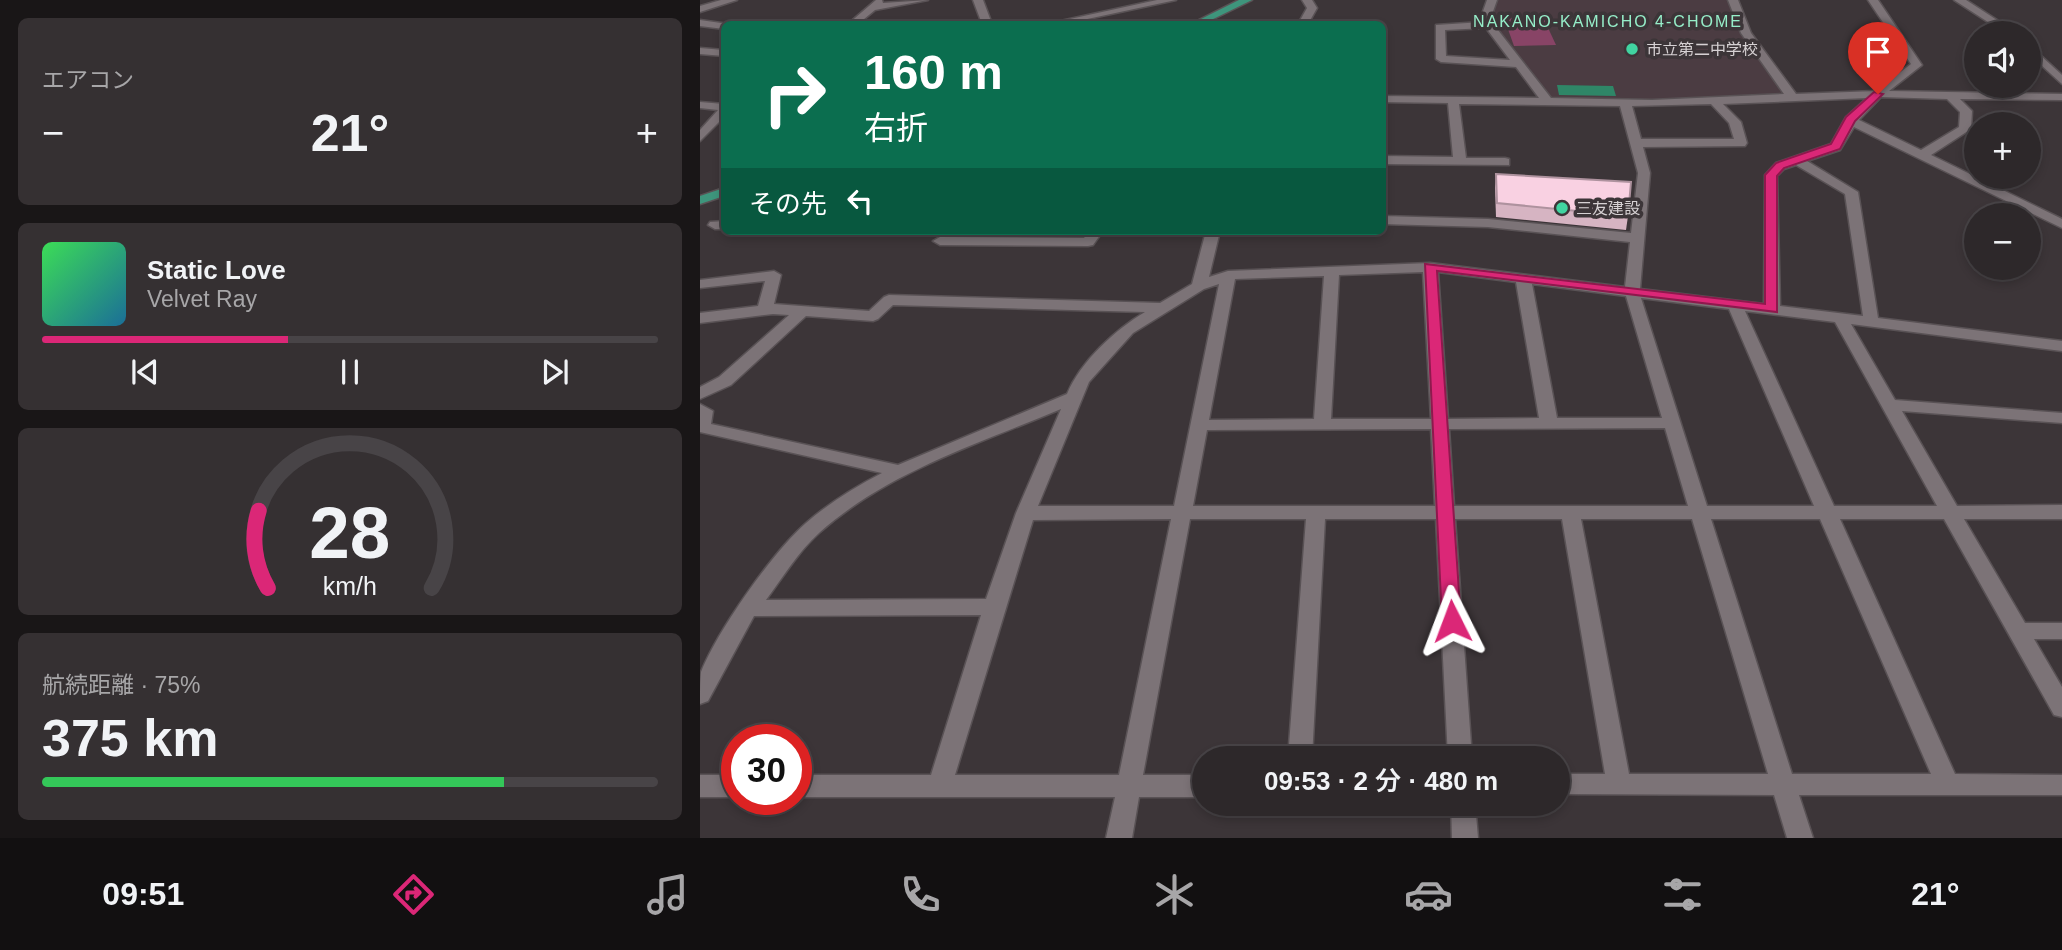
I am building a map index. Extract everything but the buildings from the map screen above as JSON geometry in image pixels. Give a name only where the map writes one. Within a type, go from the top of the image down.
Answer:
[{"type":"main road","points":[[1202,21],[1247,0]]},
{"type":"main road","points":[[700,200],[721,193]]},
{"type":"street","points":[[700,9],[732,0]]},
{"type":"street","points":[[856,21],[882,0]]},
{"type":"street","points":[[870,8],[923,0]]},
{"type":"street","points":[[978,0],[986,21]]},
{"type":"street","points":[[1071,21],[1171,0]]},
{"type":"street","points":[[1305,21],[1312,8],[1307,0]]},
{"type":"street","points":[[1492,0],[1486,17],[1489,25],[1547,101]]},
{"type":"street","points":[[1733,0],[1746,33],[1792,97]]},
{"type":"street","points":[[1772,309],[1771,175],[1780,166],[1836,147],[1850,120],[1878,94],[1917,65],[1873,0]]},
{"type":"street","points":[[1959,0],[1993,21]]},
{"type":"street","points":[[702,25],[721,26]]},
{"type":"street","points":[[1489,25],[1440,27],[1441,59],[1518,64]]},
{"type":"street","points":[[700,51],[721,53]]},
{"type":"street","points":[[2041,61],[2062,81]]},
{"type":"street","points":[[1386,99],[1625,103],[1878,94],[2062,97]]},
{"type":"street","points":[[1922,155],[1965,129],[1966,111],[1951,95]]},
{"type":"street","points":[[1453,99],[1460,161]]},
{"type":"street","points":[[1638,143],[1741,143],[1735,122],[1713,100]]},
{"type":"street","points":[[1625,103],[1644,173],[1632,292],[1800,838]]},
{"type":"street","points":[[700,105],[721,108]]},
{"type":"street","points":[[700,138],[721,113]]},
{"type":"street","points":[[1850,120],[2062,224]]},
{"type":"street","points":[[700,138],[721,128]]},
{"type":"street","points":[[1386,160],[1506,162]]},
{"type":"street","points":[[1798,161],[1851,192],[1871,321]]},
{"type":"street","points":[[1386,220],[1488,223],[1637,238]]},
{"type":"street","points":[[940,241],[1088,242],[1093,235]]},
{"type":"street","points":[[1199,286],[1212,235]]},
{"type":"street","points":[[940,786],[994,607],[1026,513],[1081,381],[1128,330],[1199,286],[1228,275],[1430,267],[2062,346]]},
{"type":"street","points":[[1430,267],[1459,746]]},
{"type":"street","points":[[1322,425],[1332,270]]},
{"type":"street","points":[[700,284],[774,275],[765,310]]},
{"type":"street","points":[[1119,838],[1228,275]]},
{"type":"street","points":[[1523,277],[1549,424]]},
{"type":"street","points":[[700,318],[765,310],[873,316],[889,300],[1164,308]]},
{"type":"street","points":[[1735,305],[1948,785]]},
{"type":"street","points":[[700,394],[725,381],[802,311]]},
{"type":"street","points":[[1840,318],[2062,708]]},
{"type":"street","points":[[700,695],[748,608],[811,530],[842,505],[900,471],[1074,397]]},
{"type":"street","points":[[1891,405],[2062,418]]},
{"type":"street","points":[[700,409],[704,411],[702,427],[900,471]]},
{"type":"street","points":[[1200,425],[1672,424]]},
{"type":"street","points":[[1570,512],[1619,784]]},
{"type":"street","points":[[1026,513],[2062,512]]},
{"type":"street","points":[[1301,746],[1316,513]]},
{"type":"street","points":[[748,608],[994,607]]},
{"type":"street","points":[[2017,631],[2062,631]]},
{"type":"street","points":[[1570,784],[2062,785]]},
{"type":"street","points":[[700,786],[721,786]]},
{"type":"street","points":[[812,786],[1192,786]]},
{"type":"street","points":[[1464,816],[1465,838]]},
{"type":"shaded area","name":"市立第二中学校","points":[[1492,0],[1733,0],[1746,33],[1792,97],[1547,101],[1489,25]]},
{"type":"shaded area","points":[[1543,17],[1556,45],[1514,46],[1504,18]]},
{"type":"shaded area","points":[[1557,85],[1613,86],[1616,96],[1559,95]]},
{"type":"place","name":"市立第二中学校","points":[[1632,49]]},
{"type":"place","name":"三友建設","points":[[1562,208]]},
{"type":"district","name":"NAKANO-KAMICHO 4-CHOME","points":[[1608,21]]},
{"type":"route","points":[[1452,621],[1430,267],[1772,309],[1771,175],[1780,166],[1836,147],[1850,120],[1878,94]]}]
